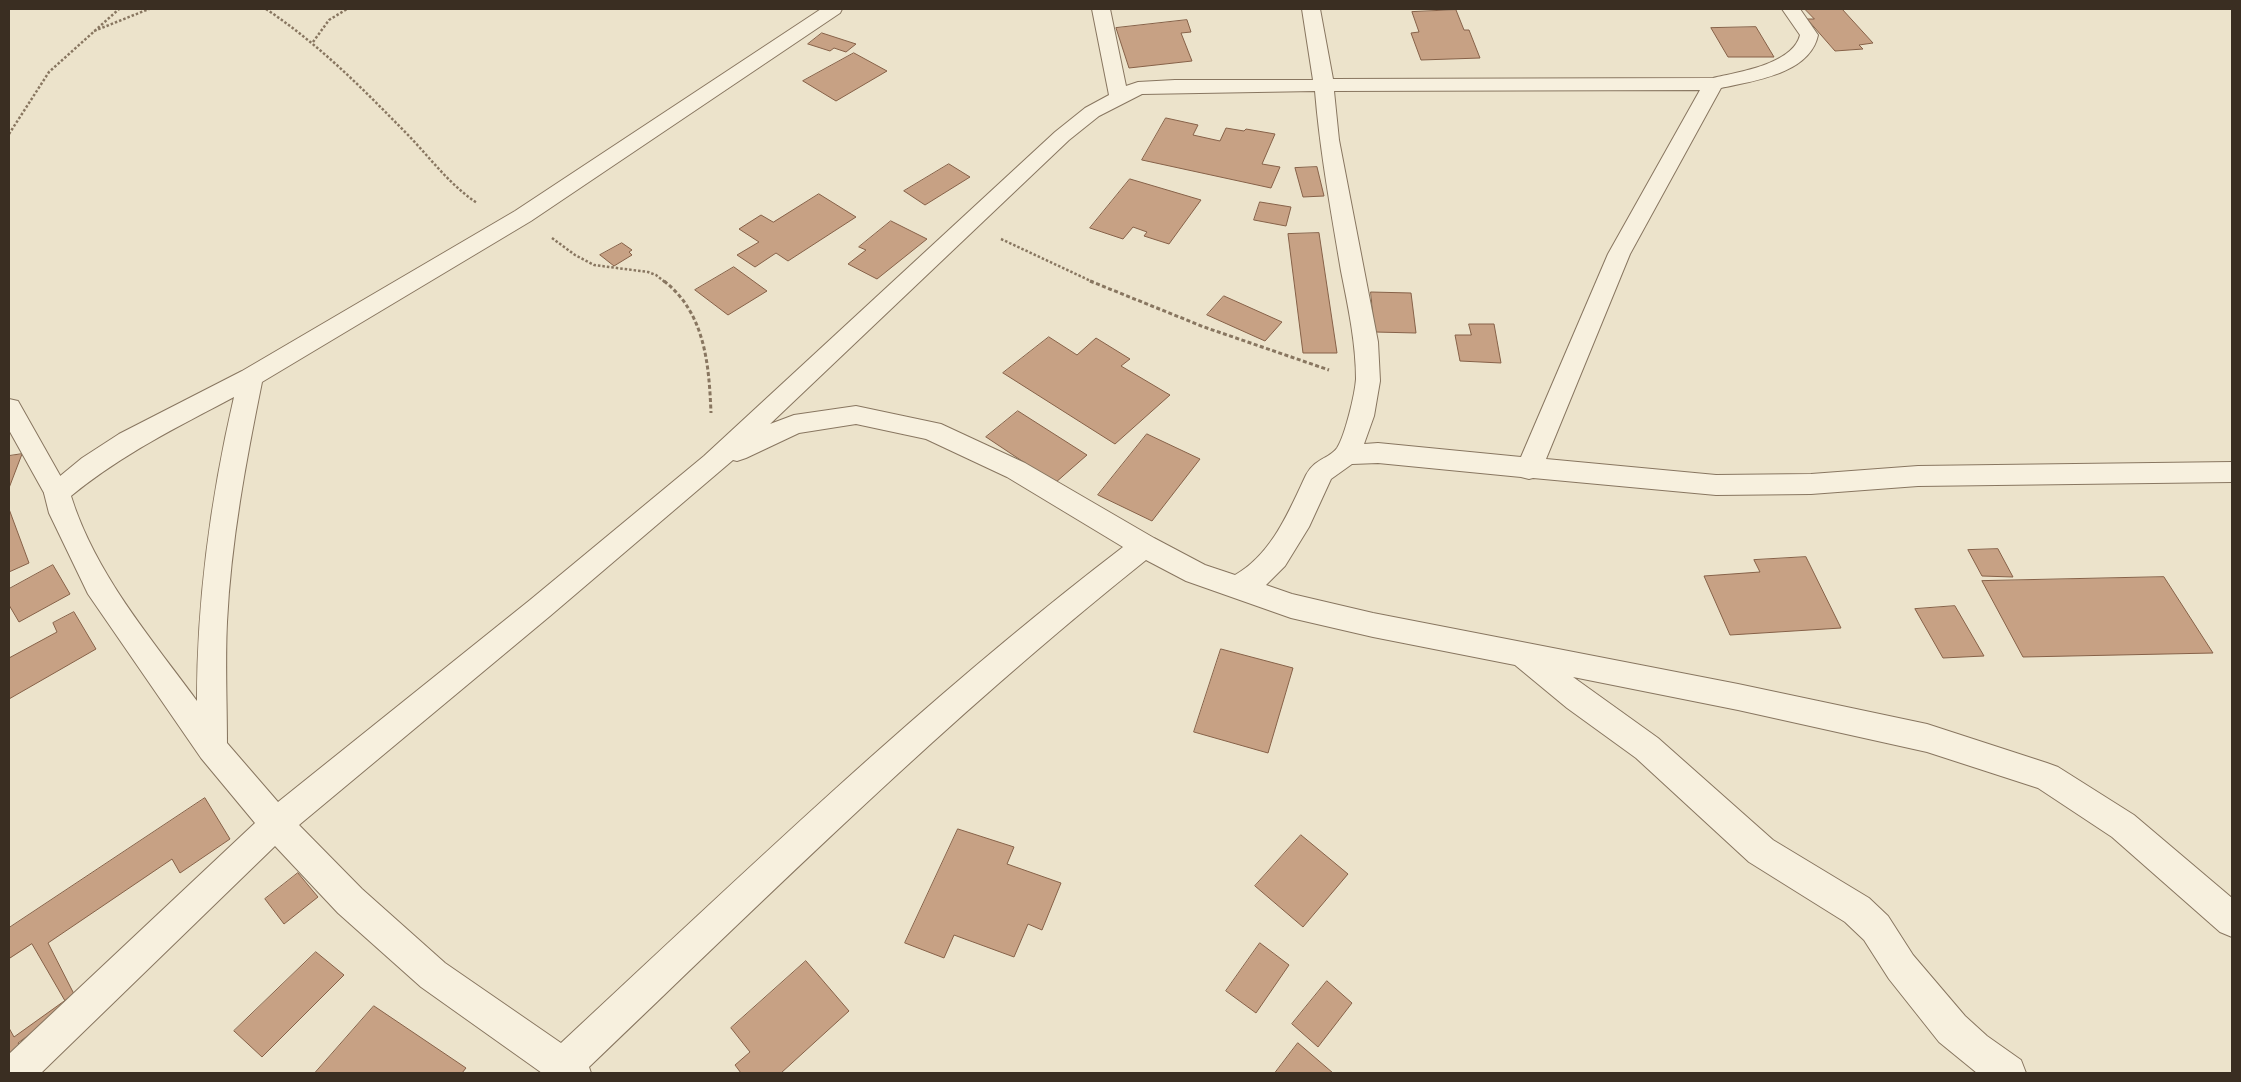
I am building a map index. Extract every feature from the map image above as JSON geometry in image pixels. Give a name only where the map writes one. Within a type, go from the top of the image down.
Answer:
[{"type":"street","points":[[57,493],[91,465],[128,441],[251,377],[523,216],[833,9]]},
{"type":"street","points":[[1101,9],[1119,98]]},
{"type":"street","points":[[1311,9],[1324,86],[1329,140],[1366,342],[1368,381],[1362,416],[1347,455]]},
{"type":"street","points":[[15,1073],[276,824],[540,608],[713,463],[1062,136],[1092,112],[1138,88],[1713,84],[1762,72],[1794,58],[1806,48],[1809,35],[1791,9]]},
{"type":"street","points":[[1529,469],[1619,254],[1713,84]]},
{"type":"street","points":[[212,748],[213,622],[223,530],[236,446],[251,377]]},
{"type":"street","points":[[9,408],[57,493],[70,528],[98,586],[212,748],[276,824],[350,901],[433,975],[567,1070],[797,846],[945,711],[1055,615],[1144,546]]},
{"type":"street","points":[[713,463],[794,424],[856,415],[932,431],[1016,470],[1144,546],[1196,573],[1291,606],[1373,625],[1520,652],[1927,738],[2046,777],[2123,826],[2232,920]]},
{"type":"street","points":[[1238,587],[1258,574],[1275,558],[1299,520],[1321,472],[1347,455],[1378,453],[1529,469],[1716,485],[1811,484],[1918,476],[2232,472]]},
{"type":"street","points":[[1520,652],[1578,699],[1647,748],[1761,851],[1857,910],[1876,928],[1901,968],[1952,1029],[1974,1049],[2008,1073]]},
{"type":"path","points":[[9,134],[49,72],[118,9]]},
{"type":"path","points":[[91,32],[150,9]]},
{"type":"path","points":[[266,9],[313,42],[469,199],[482,207],[523,216],[584,260],[599,266],[655,274],[675,289],[689,306],[702,343],[708,370],[713,463]]},
{"type":"path","points":[[313,42],[329,20],[347,9]]},
{"type":"path","points":[[969,224],[1060,268],[1150,307],[1238,340],[1368,381]]},
{"type":"building","points":[[1805,9],[1842,9],[1873,43],[1859,45],[1863,49],[1835,51],[1807,19],[1814,19]]},
{"type":"building","points":[[1456,10],[1464,30],[1469,30],[1480,58],[1421,60],[1411,33],[1419,32],[1412,12]]},
{"type":"building","points":[[1187,20],[1191,32],[1181,33],[1192,61],[1129,68],[1116,28]]},
{"type":"building","points":[[1756,27],[1774,57],[1728,57],[1711,28]]},
{"type":"building","points":[[822,33],[856,44],[846,52],[834,48],[830,51],[808,44]]},
{"type":"building","points":[[854,53],[887,71],[836,101],[803,81]]},
{"type":"building","points":[[1166,118],[1198,125],[1193,135],[1220,141],[1226,128],[1275,134],[1262,164],[1280,167],[1271,188],[1142,160]]},
{"type":"building","points":[[949,164],[970,177],[925,205],[904,191]]},
{"type":"building","points":[[1317,167],[1324,196],[1303,197],[1295,168]]},
{"type":"building","points":[[1130,179],[1201,200],[1169,244],[1144,236],[1147,232],[1133,227],[1123,239],[1090,228]]},
{"type":"building","points":[[819,194],[856,217],[788,261],[776,253],[755,267],[737,255],[759,242],[739,229],[761,215],[773,222]]},
{"type":"building","points":[[1260,202],[1291,207],[1286,226],[1254,220]]},
{"type":"building","points":[[891,221],[927,239],[877,279],[848,264],[866,250],[859,247]]},
{"type":"building","points":[[1319,233],[1337,353],[1303,353],[1288,234]]},
{"type":"building","points":[[622,243],[632,250],[629,252],[632,255],[614,266],[600,255]]},
{"type":"building","points":[[734,267],[767,291],[728,315],[695,290]]},
{"type":"building","points":[[1371,292],[1411,293],[1416,333],[1375,332]]},
{"type":"building","points":[[1224,296],[1282,322],[1265,341],[1207,315]]},
{"type":"building","points":[[1469,324],[1494,324],[1501,363],[1460,361],[1455,335],[1471,335]]},
{"type":"building","points":[[1049,337],[1077,355],[1096,338],[1130,359],[1121,366],[1170,395],[1115,444],[1003,373]]},
{"type":"building","points":[[1018,411],[1087,455],[1055,483],[986,437]]},
{"type":"building","points":[[1147,434],[1200,459],[1152,521],[1098,495]]},
{"type":"building","points":[[22,454],[9,488],[9,456]]},
{"type":"building","points":[[9,509],[29,563],[9,572]]},
{"type":"building","points":[[1998,549],[2013,577],[1982,576],[1968,550]]},
{"type":"building","points":[[1806,557],[1841,628],[1730,635],[1704,576],[1760,572],[1754,560]]},
{"type":"building","points":[[53,565],[70,594],[19,622],[9,605],[9,589]]},
{"type":"building","points":[[2164,577],[2213,653],[2023,657],[1982,581]]},
{"type":"building","points":[[1955,606],[1984,656],[1943,658],[1915,609]]},
{"type":"building","points":[[74,612],[96,649],[9,699],[9,658],[57,632],[53,623]]},
{"type":"building","points":[[1221,649],[1293,668],[1268,753],[1194,732]]},
{"type":"building","points":[[205,798],[230,839],[180,873],[172,859],[48,943],[74,994],[14,1037],[9,1028],[9,928]]},
{"type":"building","points":[[958,829],[1014,847],[1007,864],[1061,883],[1042,930],[1028,924],[1014,957],[954,935],[944,958],[905,943]]},
{"type":"building","points":[[1301,835],[1348,874],[1303,927],[1255,886]]},
{"type":"building","points":[[298,873],[318,897],[284,924],[265,899]]},
{"type":"building","points":[[1260,943],[1289,965],[1256,1013],[1226,991]]},
{"type":"building","points":[[32,944],[68,1006],[18,1043],[27,1057],[9,1070],[9,959]]},
{"type":"building","points":[[316,952],[344,975],[262,1057],[234,1031]]},
{"type":"building","points":[[806,961],[849,1011],[781,1073],[741,1073],[735,1065],[750,1052],[731,1028]]},
{"type":"building","points":[[1327,981],[1352,1003],[1318,1047],[1292,1024]]},
{"type":"building","points":[[374,1006],[466,1068],[462,1073],[315,1073]]},
{"type":"building","points":[[1298,1043],[1333,1073],[1275,1073]]}]
